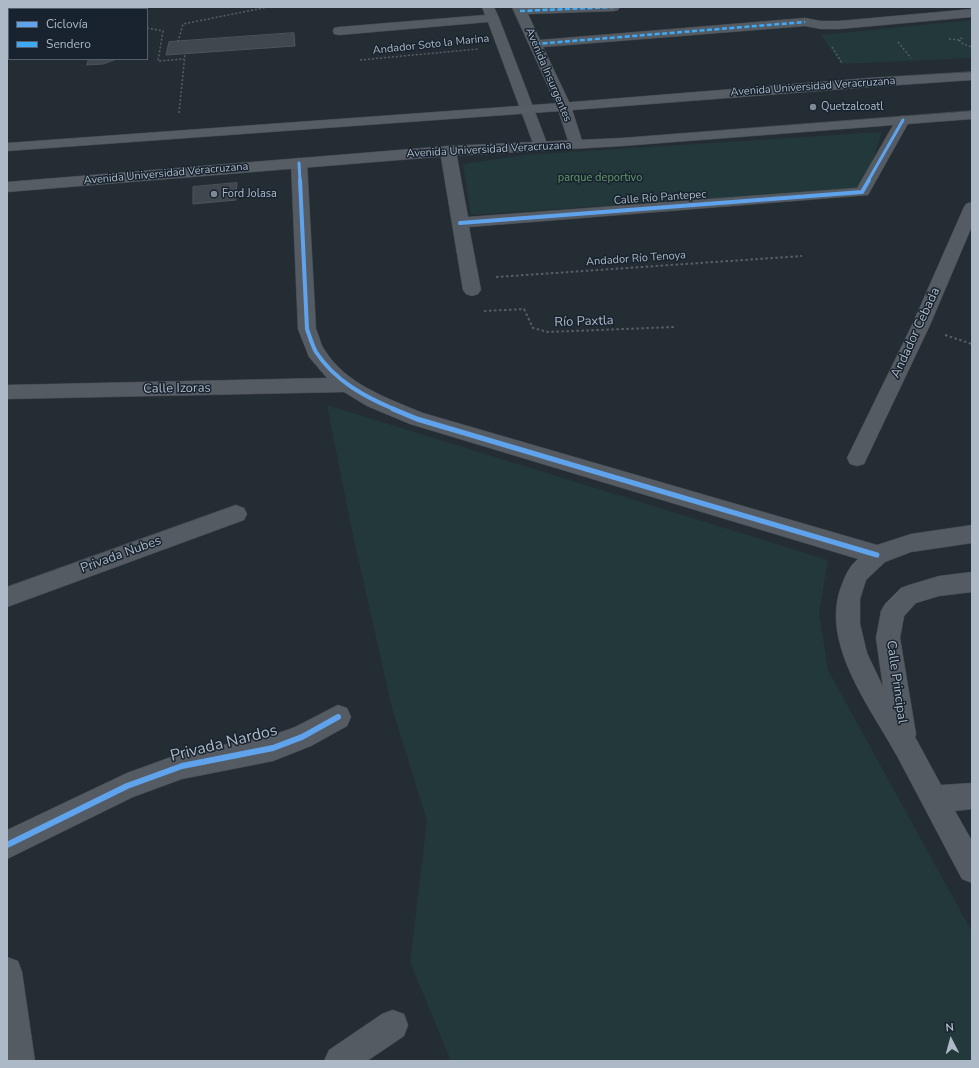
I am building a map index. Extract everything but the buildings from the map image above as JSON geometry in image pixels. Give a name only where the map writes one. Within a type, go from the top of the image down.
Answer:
[{"type":"main road","name":"Avenida Universidad Veracruzana","points":[[7,147],[177,133],[528,109],[855,83],[972,76]]},
{"type":"main road","name":"Avenida Universidad Veracruzana","points":[[7,187],[448,151],[576,144],[972,115]]},
{"type":"street","points":[[519,9],[614,7]]},
{"type":"street","name":"Avenida Insurgentes","points":[[519,9],[564,106],[576,144]]},
{"type":"street","points":[[339,31],[491,12],[541,146]]},
{"type":"street","points":[[788,12],[805,22]]},
{"type":"street","points":[[535,44],[805,22],[821,25],[839,25],[972,13]]},
{"type":"street","name":"Calle Río Pantepec","points":[[460,223],[862,192],[903,120]]},
{"type":"street","points":[[448,151],[471,284]]},
{"type":"street","points":[[299,163],[307,328],[315,351],[346,385],[361,395],[417,419],[877,555]]},
{"type":"street","name":"Andador Cebada","points":[[857,458],[920,325],[966,239],[972,207]]},
{"type":"street","name":"Calle Izoras","points":[[7,392],[346,385]]},
{"type":"street","name":"Privada Nubes","points":[[7,597],[236,514]]},
{"type":"street","name":"Calle Principal","points":[[972,534],[911,543],[877,555],[857,574],[848,599],[848,624],[855,654],[872,691],[905,745],[972,869]]},
{"type":"street","name":"Calle Principal","points":[[905,745],[888,638],[893,611],[909,595],[939,586],[972,582]]},
{"type":"street","name":"Privada Nardos","points":[[7,845],[127,786],[182,766],[272,748],[302,737],[338,717]]},
{"type":"street","points":[[934,799],[972,796]]},
{"type":"street","points":[[7,972],[19,1061]]},
{"type":"street","points":[[340,1061],[393,1025]]},
{"type":"path","points":[[178,42],[183,24],[268,7]]},
{"type":"path","points":[[7,8],[21,8]]},
{"type":"path","points":[[148,28],[163,31],[158,61],[185,59]]},
{"type":"path","points":[[964,37],[959,40],[960,42],[972,47]]},
{"type":"path","points":[[177,133],[185,54]]},
{"type":"green space","points":[[972,20],[972,58],[841,64],[821,35]]},
{"type":"green space","name":"parque deportivo","points":[[882,132],[871,165],[856,189],[471,215],[463,164],[524,155]]},
{"type":"green space","points":[[327,405],[828,560],[819,613],[828,670],[972,932],[972,1061],[451,1061],[410,962],[427,821],[392,708],[353,535]]},
{"type":"marked path","points":[[520,11],[614,7]]},
{"type":"marked path","points":[[535,44],[805,22]]},
{"type":"cycle path","points":[[460,223],[862,192],[903,120]]},
{"type":"cycle path","points":[[299,163],[307,329],[316,352],[337,377],[348,386],[374,401],[417,419],[877,555]]},
{"type":"cycle path","points":[[7,845],[127,786],[182,766],[273,748],[302,737],[338,717]]},
{"type":"place","name":"Quetzalcoatl","points":[[813,107]]},
{"type":"place","name":"Ford Jolasa","points":[[214,194]]}]
